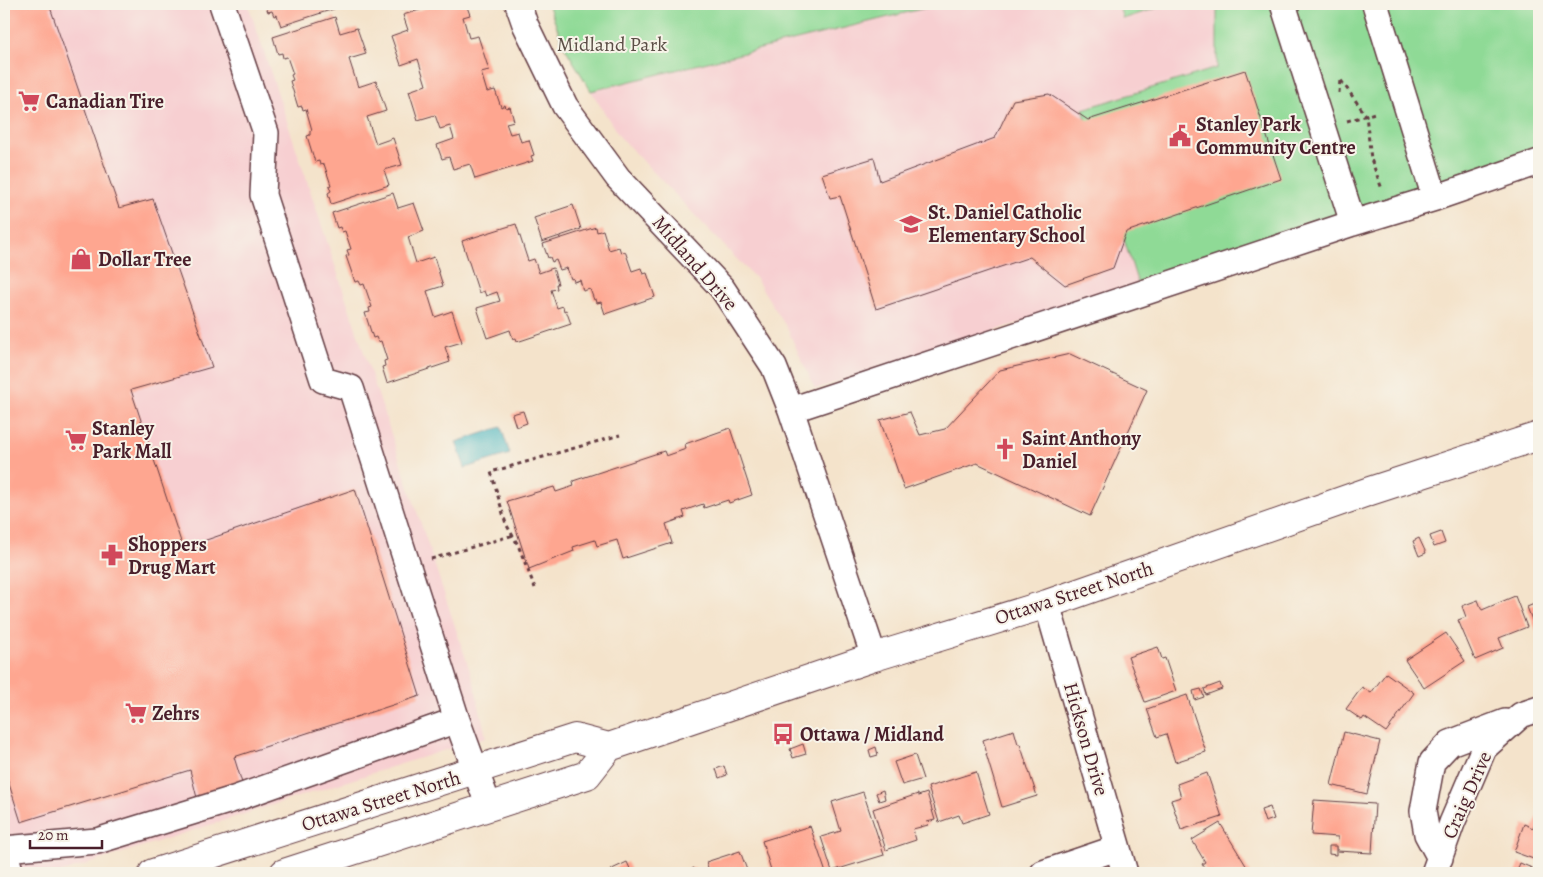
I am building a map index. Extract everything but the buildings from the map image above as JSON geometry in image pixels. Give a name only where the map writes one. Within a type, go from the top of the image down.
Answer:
[{"type":"main road","name":"Ottawa Street North","points":[[284,873],[587,775],[609,747],[874,657],[1047,604],[1370,491],[1539,436]]},
{"type":"main road","name":"Ottawa Street North","points":[[153,873],[575,738],[609,747]]},
{"type":"street","points":[[222,4],[266,133],[262,195],[323,380],[351,388],[457,720],[489,807]]},
{"type":"street","name":"Midland Drive","points":[[518,4],[525,24],[565,106],[618,178],[722,288],[774,367],[791,410],[874,657]]},
{"type":"street","points":[[1282,4],[1353,223]]},
{"type":"street","points":[[1375,4],[1435,198]]},
{"type":"street","points":[[791,410],[1539,162]]},
{"type":"street","name":"Hickson Drive","points":[[1047,604],[1125,873]]},
{"type":"street","name":"Craig Drive","points":[[1437,866],[1452,823],[1484,748],[1530,712]]},
{"type":"street","name":"Craig Drive","points":[[1437,866],[1427,834],[1423,811],[1432,762],[1450,743],[1530,712]]},
{"type":"street","points":[[10,873],[4,850],[97,841],[234,799],[457,720]]},
{"type":"street","points":[[1043,873],[1117,848]]},
{"type":"path","points":[[1338,97],[1340,79],[1366,115],[1372,159],[1390,211]]},
{"type":"path","points":[[1322,128],[1375,112]]},
{"type":"path","points":[[535,588],[514,535],[506,524],[490,472],[620,435]]},
{"type":"path","points":[[408,565],[514,535]]},
{"type":"shaded area","points":[[4,4],[248,4],[474,683],[486,737],[59,873],[4,873]]},
{"type":"shaded area","name":"St. Daniel Catholic Elementary School","points":[[941,4],[1217,4],[1217,68],[1084,109],[1138,284],[815,389],[787,328],[756,279],[619,136],[591,91]]},
{"type":"green space","name":"Midland Park","points":[[548,4],[941,4],[591,91],[564,46]]},
{"type":"green space","points":[[1118,4],[1169,4],[1123,19]]},
{"type":"green space","points":[[1217,4],[1539,4],[1539,148],[1138,284],[1083,109],[1217,68]]},
{"type":"water","points":[[501,427],[510,454],[465,468],[456,442]]},
{"type":"place","name":"Canadian Tire","points":[[29,101]]},
{"type":"place","name":"Stanley Park Community Centre","points":[[1180,136]]},
{"type":"place","name":"St. Daniel Catholic Elementary School","points":[[911,224]]},
{"type":"place","name":"Dollar Tree","points":[[81,259]]},
{"type":"place","name":"Stanley Park Mall","points":[[76,440]]},
{"type":"place","name":"Saint Anthony Daniel","points":[[1005,449]]},
{"type":"place","name":"Shoppers Drug Mart","points":[[112,555]]},
{"type":"place","name":"Zehrs","points":[[136,713]]},
{"type":"place","name":"Ottawa / Midland","points":[[783,734]]}]
